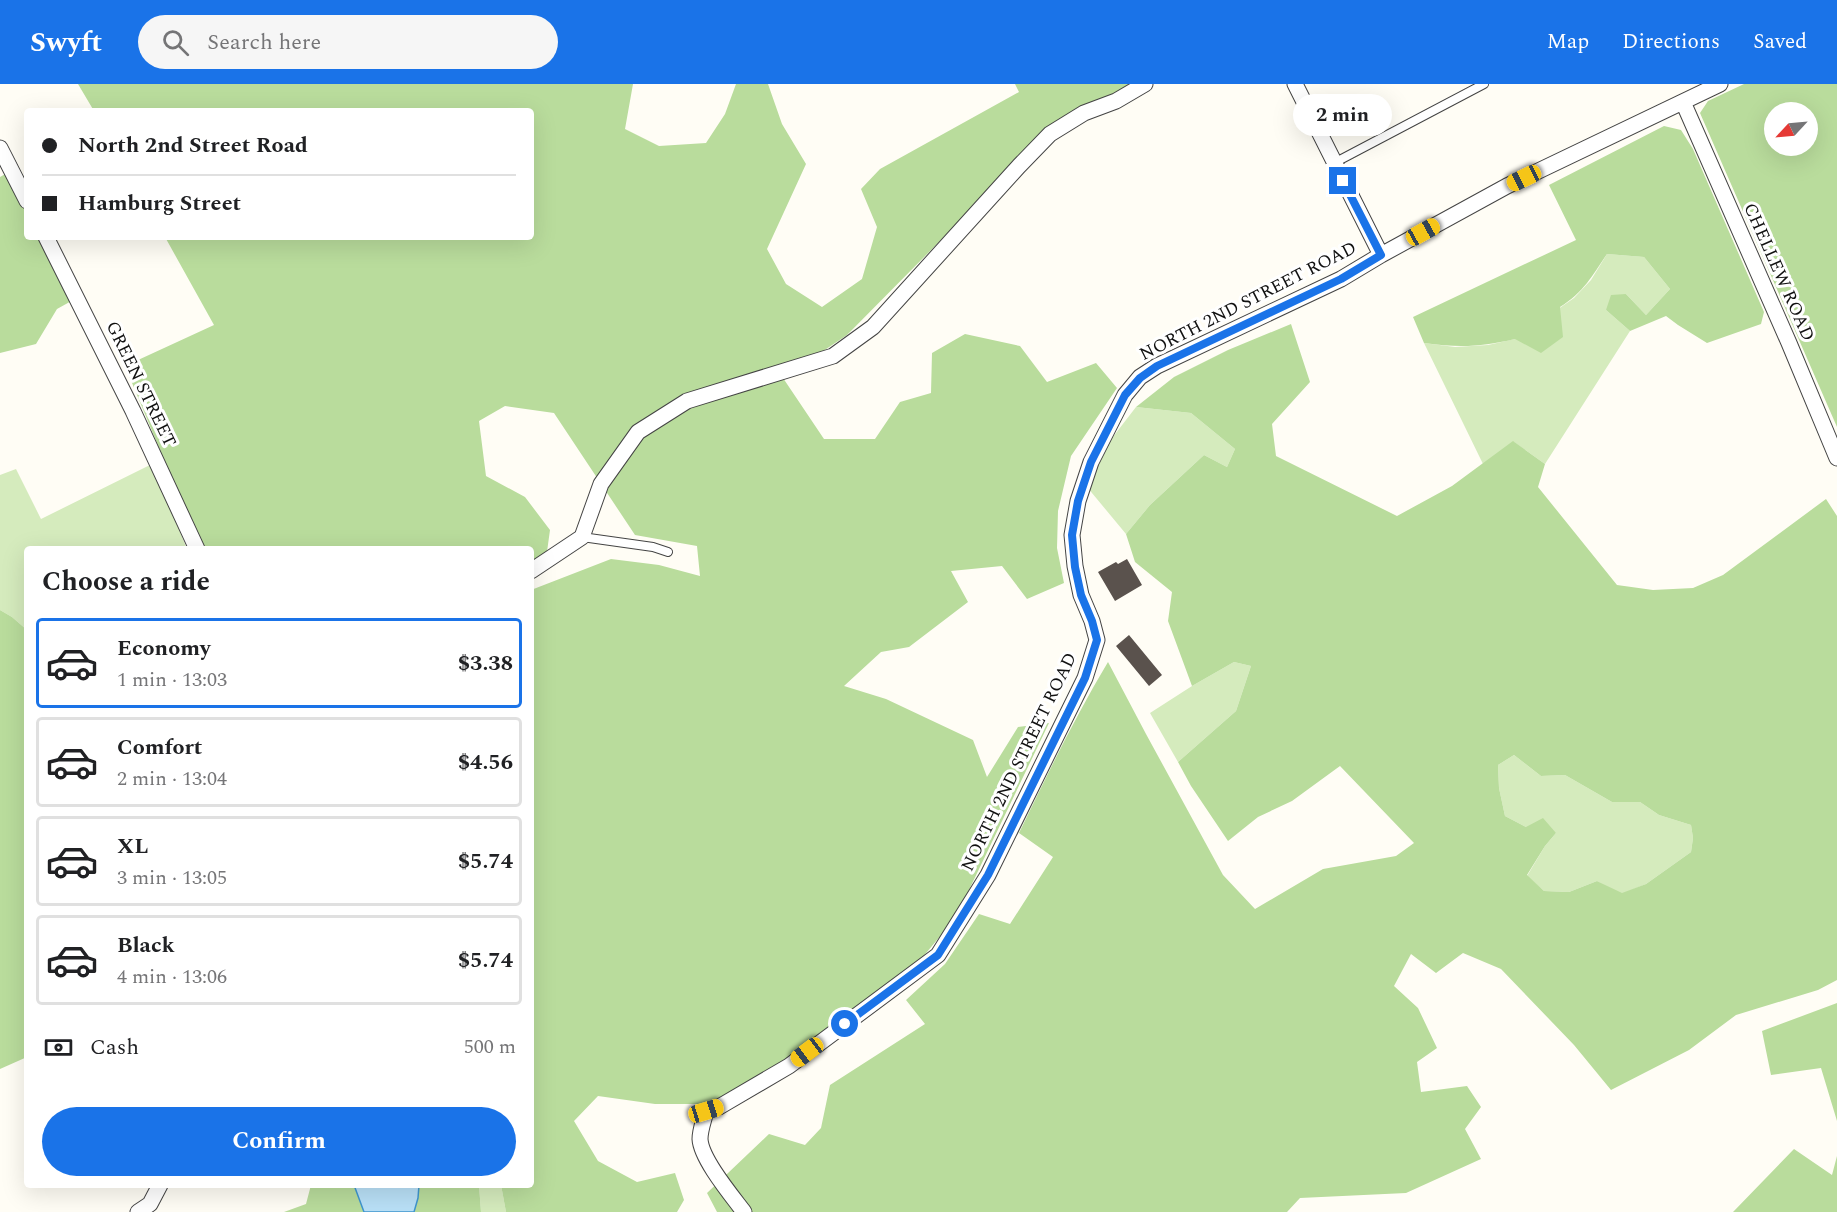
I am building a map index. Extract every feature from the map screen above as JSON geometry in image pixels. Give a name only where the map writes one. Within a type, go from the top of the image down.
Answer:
[{"type":"street","points":[[534,569],[582,537],[601,484],[638,432],[687,401],[833,356],[873,327],[1050,134],[1084,113],[1116,100],[1145,84]]},
{"type":"street","points":[[1295,84],[1381,255]]},
{"type":"street","name":"NORTH 2ND STREET ROAD","points":[[744,1212],[717,1176],[700,1140],[706,1111],[719,1107],[789,1066],[938,955],[988,875],[1085,678],[1097,640],[1081,595],[1072,535],[1078,501],[1091,462],[1125,395],[1140,378],[1157,366],[1341,279],[1507,186],[1720,84]]},
{"type":"street","name":"CHELLEW ROAD","points":[[1683,102],[1837,458]]},
{"type":"street","points":[[0,148],[24,195]]},
{"type":"street","name":"GREEN STREET","points":[[48,240],[134,411],[196,546]]},
{"type":"street","points":[[138,1212],[150,1204],[158,1188]]},
{"type":"lane","points":[[1334,163],[1484,84]]},
{"type":"lane","points":[[582,537],[642,545],[668,552]]},
{"type":"green space","points":[[78,84],[633,84],[625,129],[659,146],[706,143],[725,114],[736,84],[768,84],[782,124],[806,164],[767,249],[786,284],[822,307],[862,279],[877,227],[861,189],[880,169],[1019,92],[1015,84],[1135,84],[1026,154],[847,335],[783,378],[824,439],[875,439],[900,402],[931,393],[932,353],[965,334],[1020,346],[1047,382],[1096,363],[1117,388],[1071,456],[1058,511],[1057,548],[1064,583],[1027,599],[1002,566],[951,571],[968,602],[909,647],[881,652],[844,686],[886,699],[973,740],[987,777],[1018,727],[1049,723],[956,917],[922,958],[780,1070],[705,1104],[655,1104],[598,1096],[574,1121],[598,1161],[637,1182],[675,1173],[684,1200],[677,1212],[506,1212],[502,1188],[534,1188],[534,589],[611,559],[659,565],[700,576],[697,546],[635,535],[554,413],[505,406],[479,421],[486,476],[525,497],[550,530],[546,559],[534,565],[534,546],[200,546],[125,366],[214,325],[167,240],[534,240],[534,108],[92,108]]},
{"type":"green space","points":[[1744,84],[1837,84],[1837,427],[1700,113],[1708,101]]},
{"type":"green space","points":[[1664,126],[1681,130],[1693,149],[1764,312],[1761,324],[1707,343],[1666,316],[1630,331],[1606,310],[1611,295],[1626,294],[1646,315],[1670,289],[1644,257],[1607,254],[1581,289],[1560,307],[1563,337],[1541,353],[1515,339],[1470,346],[1424,343],[1413,317],[1576,240],[1549,185]]},
{"type":"green space","points":[[7,173],[24,204],[24,240],[44,240],[75,299],[57,309],[36,344],[0,353],[0,177]]},
{"type":"green space","points":[[1607,254],[1644,257],[1670,289],[1646,315],[1626,294],[1606,310],[1630,331],[1545,464],[1514,442],[1483,464],[1424,343],[1455,347],[1488,345],[1515,339],[1574,298],[1591,280]]},
{"type":"green space","points":[[1291,324],[1310,382],[1272,424],[1276,456],[1397,516],[1452,486],[1513,441],[1545,464],[1538,487],[1617,585],[1653,590],[1693,588],[1723,575],[1826,499],[1837,516],[1837,980],[1818,990],[1736,1015],[1689,1050],[1611,1090],[1574,1045],[1501,969],[1463,953],[1436,973],[1411,954],[1394,986],[1418,1008],[1437,1048],[1417,1062],[1421,1092],[1467,1086],[1481,1107],[1465,1129],[1481,1159],[1406,1193],[1300,1198],[1287,1212],[717,1212],[707,1193],[769,1134],[805,1145],[821,1128],[830,1085],[925,1024],[906,1000],[945,964],[979,914],[1010,924],[1053,857],[1019,833],[1073,725],[1108,662],[1223,875],[1255,909],[1323,869],[1396,856],[1414,843],[1340,766],[1292,801],[1258,817],[1228,841],[1191,786],[1178,762],[1236,711],[1251,666],[1234,662],[1192,686],[1168,621],[1172,592],[1135,562],[1126,534],[1150,505],[1204,455],[1227,467],[1235,449],[1191,413],[1136,407],[1174,377],[1228,350]],"holes":[[[1514,755],[1541,776],[1565,775],[1612,802],[1640,802],[1659,815],[1691,825],[1693,838],[1691,852],[1646,884],[1622,893],[1597,881],[1569,892],[1544,891],[1527,875],[1556,833],[1543,818],[1526,827],[1505,816],[1499,788],[1498,765]]]},
{"type":"green space","points":[[1136,407],[1191,413],[1235,449],[1227,467],[1204,455],[1150,505],[1126,534],[1087,487],[1109,442]]},
{"type":"green space","points":[[152,464],[186,546],[24,546],[24,627],[0,610],[0,475],[16,469],[41,519]]},
{"type":"green space","points":[[0,610],[24,627],[24,1058],[0,1069]]},
{"type":"green space","points":[[1234,662],[1251,666],[1236,711],[1178,762],[1150,713]]},
{"type":"green space","points":[[1514,755],[1541,776],[1565,775],[1612,802],[1640,802],[1659,815],[1691,825],[1693,838],[1691,852],[1646,884],[1622,894],[1597,881],[1569,892],[1544,891],[1527,876],[1545,846],[1556,833],[1526,827],[1505,816],[1499,788],[1498,765]]},
{"type":"green space","points":[[1837,1003],[1837,1121],[1821,1068],[1771,1075],[1762,1031]]},
{"type":"green space","points":[[1794,1149],[1832,1175],[1837,1156],[1837,1212],[1733,1212]]},
{"type":"green space","points":[[310,1188],[355,1188],[364,1212],[284,1212],[306,1204]]},
{"type":"green space","points":[[419,1188],[479,1188],[481,1212],[414,1212]]},
{"type":"green space","points":[[479,1188],[502,1188],[506,1212],[481,1212]]},
{"type":"water","points":[[355,1188],[419,1188],[414,1212],[364,1212]]},
{"type":"building","points":[[1127,559],[1142,585],[1115,601],[1098,572]]},
{"type":"building","points":[[1129,635],[1162,675],[1149,686],[1116,646]]},
{"type":"route","points":[[845,1024],[938,955],[988,875],[1085,678],[1097,640],[1081,595],[1072,535],[1078,501],[1091,462],[1125,395],[1140,378],[1157,366],[1341,279],[1381,255],[1343,181]]}]
